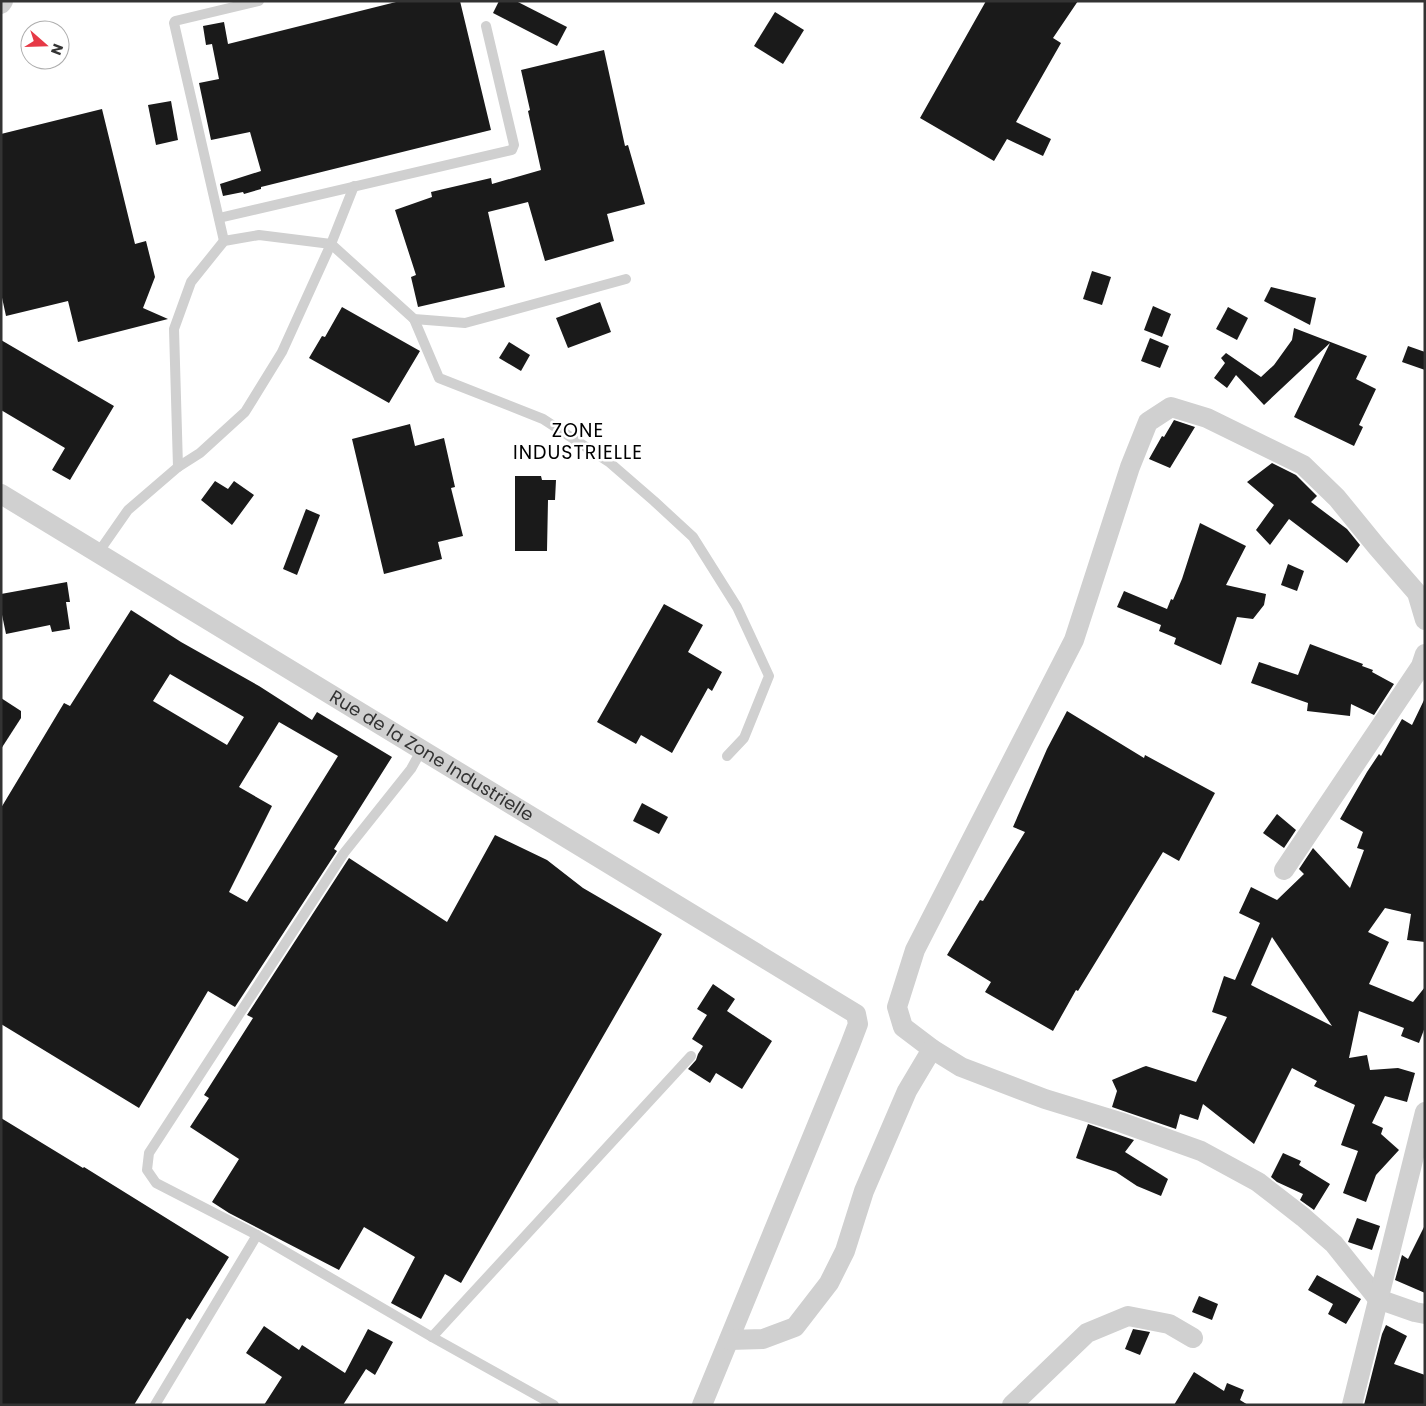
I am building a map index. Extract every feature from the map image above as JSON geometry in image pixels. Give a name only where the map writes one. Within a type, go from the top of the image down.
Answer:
[{"type":"street","points":[[1425,620],[1417,593],[1337,498],[1303,465],[1207,418],[1171,407],[1148,422],[1130,467],[1074,640],[915,950],[897,1007],[903,1027],[932,1049],[962,1067],[1045,1100],[1120,1122],[1201,1151],[1258,1182],[1303,1216],[1334,1244],[1378,1299],[1425,1314]]},
{"type":"street","name":"Rue de la Zone Industrielle","points":[[1,494],[856,1014],[858,1024],[850,1045],[729,1340]]},
{"type":"street","points":[[1284,870],[1421,666],[1425,654]]},
{"type":"street","points":[[702,1405],[729,1340],[763,1339],[795,1327],[828,1283],[845,1252],[864,1191],[907,1091],[932,1049]]},
{"type":"street","points":[[1352,1405],[1425,1112]]},
{"type":"street","points":[[1012,1405],[1087,1333],[1128,1316],[1168,1324],[1193,1338]]},
{"type":"lane","points":[[224,241],[174,23],[175,21],[259,1]]},
{"type":"lane","points":[[219,218],[512,150],[514,145],[486,26]]},
{"type":"lane","points":[[98,553],[128,510],[178,468],[200,453],[245,412],[282,352],[331,244],[354,186]]},
{"type":"lane","points":[[178,468],[174,329],[191,282],[224,241],[259,235],[331,244],[414,319],[439,378],[543,419],[610,462],[693,538],[737,607],[769,676],[744,738],[726,756]]},
{"type":"lane","points":[[414,319],[465,323],[626,279]]},
{"type":"lane","points":[[421,751],[411,769],[344,853],[149,1153],[147,1170],[156,1183],[257,1235],[432,1337],[554,1405]]},
{"type":"lane","points":[[432,1337],[691,1056]]},
{"type":"lane","points":[[155,1405],[257,1235]]},
{"type":"building","points":[[400,1],[460,1],[491,130],[261,187],[261,189],[244,194],[243,192],[223,196],[220,184],[261,171],[250,132],[211,140],[199,83],[219,79],[212,44],[206,45],[203,26],[224,22],[228,44]]},
{"type":"building","points":[[499,1],[516,1],[567,27],[557,46],[493,13]]},
{"type":"building","points":[[986,1],[1078,1],[1053,38],[1061,43],[1016,122],[1051,139],[1043,156],[1007,139],[994,161],[920,118]]},
{"type":"building","points":[[775,12],[804,30],[783,64],[754,46]]},
{"type":"building","points":[[604,50],[625,146],[628,145],[645,204],[607,214],[614,241],[545,261],[528,202],[488,212],[505,287],[418,307],[411,277],[416,275],[395,210],[432,197],[431,192],[491,178],[492,184],[541,170],[521,70]]},
{"type":"building","points":[[171,101],[178,140],[156,145],[148,105]]},
{"type":"building","points":[[102,109],[135,244],[146,241],[155,277],[143,308],[168,319],[78,342],[68,301],[6,316],[1,293],[1,134]]},
{"type":"building","points":[[1092,271],[1111,277],[1102,305],[1083,299]]},
{"type":"building","points":[[1271,287],[1316,298],[1310,325],[1264,301]]},
{"type":"building","points":[[600,302],[611,332],[568,348],[556,318]]},
{"type":"building","points":[[1153,306],[1171,314],[1162,337],[1144,330]]},
{"type":"building","points":[[342,307],[420,351],[389,403],[309,358],[322,336],[325,337]]},
{"type":"building","points":[[1228,307],[1248,318],[1237,340],[1216,329]]},
{"type":"building","points":[[1294,328],[1367,356],[1356,379],[1376,389],[1359,425],[1363,427],[1354,446],[1294,417],[1330,343],[1264,405],[1236,375],[1227,388],[1214,378],[1225,363],[1221,358],[1226,353],[1261,377],[1274,365],[1292,340]]},
{"type":"building","points":[[1150,338],[1169,346],[1160,368],[1141,361]]},
{"type":"building","points":[[1,340],[114,406],[70,480],[52,470],[65,448],[1,410]]},
{"type":"building","points":[[509,342],[530,355],[521,371],[499,358]]},
{"type":"building","points":[[1408,346],[1425,352],[1425,370],[1402,362]]},
{"type":"building","points":[[1174,420],[1195,427],[1170,468],[1149,459]]},
{"type":"building","points":[[410,424],[415,446],[444,438],[455,487],[451,488],[463,536],[438,542],[442,559],[384,574],[352,439]]},
{"type":"building","points":[[1272,463],[1296,475],[1317,496],[1311,502],[1347,529],[1360,545],[1347,563],[1289,519],[1270,545],[1256,530],[1274,505],[1247,482]]},
{"type":"building","points":[[515,476],[541,476],[542,480],[556,480],[555,500],[548,500],[547,551],[515,551]]},
{"type":"building","points":[[215,481],[228,489],[234,481],[254,495],[232,525],[201,500]]},
{"type":"building","points":[[306,509],[320,515],[297,575],[283,569]]},
{"type":"building","points":[[1200,523],[1246,546],[1226,585],[1266,594],[1264,605],[1253,619],[1237,617],[1221,665],[1174,644],[1176,638],[1159,631],[1161,625],[1117,607],[1124,591],[1167,609],[1182,579]]},
{"type":"building","points":[[1288,564],[1304,571],[1297,591],[1281,585]]},
{"type":"building","points":[[67,582],[70,602],[66,602],[70,629],[52,632],[50,625],[6,634],[1,610],[1,594]]},
{"type":"building","points":[[664,604],[703,625],[688,652],[722,672],[712,691],[708,688],[672,753],[641,735],[636,744],[597,722]]},
{"type":"building","points":[[131,610],[181,642],[259,686],[312,720],[317,712],[392,757],[334,849],[337,851],[235,1007],[208,991],[139,1108],[1,1024],[1,808],[64,703],[70,706]],"holes":[[[170,674],[244,717],[227,745],[153,701]],[[279,722],[338,756],[247,902],[229,892],[272,806],[239,787]]]},
{"type":"building","points":[[1310,644],[1363,664],[1362,666],[1373,670],[1372,672],[1394,684],[1374,715],[1351,704],[1350,716],[1307,711],[1308,703],[1251,683],[1259,662],[1298,675]]},
{"type":"building","points":[[1,698],[21,711],[21,718],[1,749]]},
{"type":"building","points":[[1425,698],[1425,942],[1407,940],[1411,914],[1385,908],[1368,932],[1389,942],[1369,984],[1413,1002],[1425,987],[1425,1027],[1419,1043],[1401,1036],[1404,1028],[1359,1011],[1349,1058],[1367,1055],[1370,1070],[1398,1068],[1415,1073],[1407,1102],[1385,1096],[1372,1123],[1383,1128],[1381,1134],[1399,1150],[1376,1175],[1366,1202],[1343,1193],[1358,1151],[1341,1145],[1355,1105],[1314,1086],[1317,1081],[1292,1068],[1254,1144],[1203,1104],[1198,1120],[1180,1114],[1176,1129],[1112,1107],[1117,1091],[1112,1080],[1146,1066],[1196,1082],[1227,1017],[1212,1012],[1224,976],[1235,980],[1260,923],[1239,913],[1251,887],[1277,900],[1304,874],[1299,869],[1313,848],[1350,888],[1364,850],[1357,848],[1363,832],[1340,819],[1367,772],[1379,754],[1381,756],[1402,719],[1412,725]],"holes":[[[1272,937],[1332,1026],[1251,985]]]},
{"type":"building","points":[[1067,711],[1144,758],[1145,755],[1215,793],[1179,861],[1163,852],[1078,991],[1076,990],[1053,1031],[985,992],[991,982],[947,955],[980,900],[983,901],[1025,832],[1013,827],[1047,749]]},
{"type":"building","points":[[642,803],[668,817],[659,834],[633,821]]},
{"type":"building","points":[[1277,814],[1296,830],[1284,848],[1263,833]]},
{"type":"building","points":[[495,835],[547,860],[583,888],[662,934],[461,1283],[445,1274],[421,1319],[391,1303],[415,1257],[364,1227],[339,1270],[229,1213],[212,1202],[239,1159],[190,1127],[209,1098],[204,1095],[253,1018],[247,1015],[349,858],[447,922]]},
{"type":"building","points":[[713,984],[735,999],[727,1011],[772,1041],[742,1089],[716,1073],[710,1083],[688,1069],[696,1060],[703,1046],[692,1039],[707,1015],[697,1009]]},
{"type":"building","points":[[1,1118],[229,1257],[190,1320],[187,1318],[134,1405],[1,1405]]},
{"type":"building","points":[[1088,1124],[1134,1140],[1125,1152],[1168,1179],[1161,1196],[1137,1186],[1116,1172],[1076,1158]]},
{"type":"building","points":[[1283,1153],[1301,1161],[1299,1165],[1330,1184],[1314,1210],[1300,1200],[1303,1194],[1277,1182],[1271,1177]]},
{"type":"building","points":[[1357,1218],[1380,1226],[1372,1250],[1348,1242]]},
{"type":"building","points":[[1425,1225],[1425,1293],[1395,1280],[1402,1255],[1408,1259]]},
{"type":"building","points":[[1317,1275],[1361,1299],[1346,1324],[1328,1314],[1333,1304],[1308,1290]]},
{"type":"building","points":[[1199,1296],[1218,1304],[1212,1320],[1192,1312]]},
{"type":"building","points":[[1386,1325],[1407,1336],[1394,1364],[1425,1375],[1425,1405],[1364,1405]]},
{"type":"building","points":[[264,1326],[299,1350],[302,1345],[345,1373],[368,1329],[393,1342],[375,1375],[366,1369],[343,1405],[264,1405],[282,1377],[246,1353]]},
{"type":"building","points":[[1133,1329],[1150,1332],[1140,1355],[1125,1349]]},
{"type":"building","points":[[1194,1372],[1224,1391],[1227,1383],[1244,1390],[1240,1400],[1248,1405],[1174,1405]]},
{"type":"district","name":"ZONE INDUSTRIELLE","points":[[578,441]]}]
